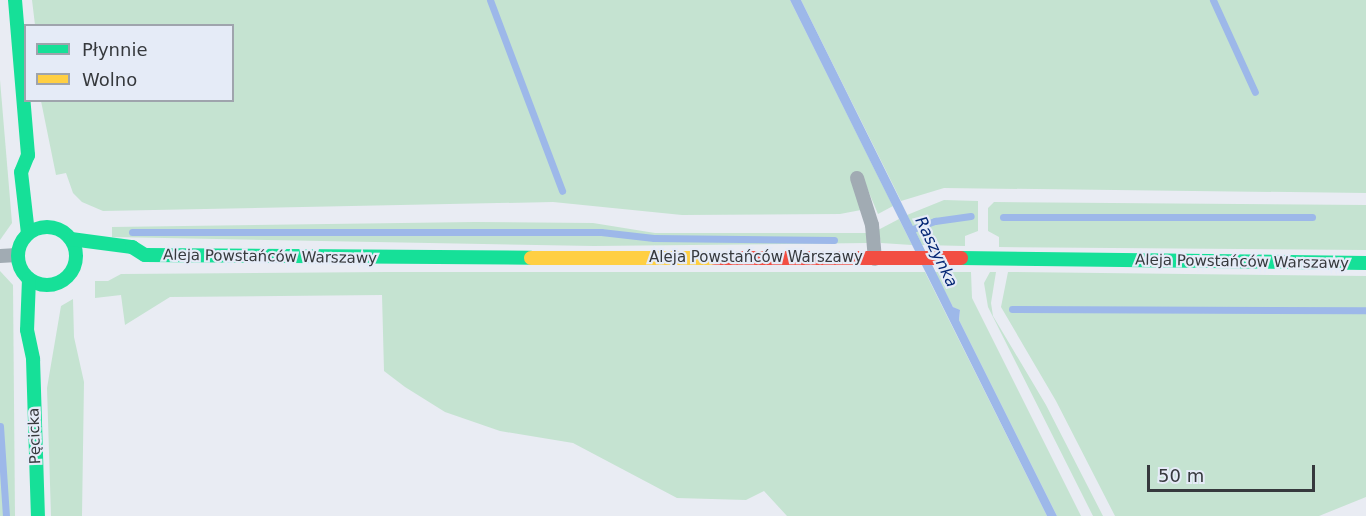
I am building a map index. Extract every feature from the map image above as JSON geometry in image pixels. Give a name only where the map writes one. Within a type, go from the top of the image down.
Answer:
[{"type":"street","points":[[15,0],[28,155],[21,172],[28,233],[17,255],[29,279],[42,285],[56,284],[72,271],[92,268]]},
{"type":"street","points":[[28,155],[40,173]]},
{"type":"street","points":[[50,210],[57,228],[71,239],[76,256],[72,271]]},
{"type":"street","points":[[28,233],[42,227],[57,228]]},
{"type":"street","name":"Aleja Powstańców Warszawy","points":[[71,239],[132,247],[145,255],[948,258],[1366,263]]},
{"type":"street","name":"Aleja Powstańców Warszawy","points":[[133,265],[145,255]]},
{"type":"street","name":"Pęcicka","points":[[29,279],[27,330],[33,359],[38,514]]},
{"type":"street","points":[[51,303],[56,284]]},
{"type":"street","name":"Pęcicka","points":[[33,359],[44,336]]},
{"type":"lane","points":[[857,178],[872,225],[875,259]]},
{"type":"lane","points":[[0,256],[17,255]]},
{"type":"green space","points":[[32,0],[790,0],[893,206],[878,214],[862,176],[861,210],[840,214],[682,215],[553,202],[103,211],[82,202],[73,193],[66,173],[56,175],[41,102],[234,102],[234,24],[35,24]]},
{"type":"green space","points":[[801,0],[1366,0],[1366,193],[944,188],[901,201]]},
{"type":"green space","points":[[0,80],[12,223],[0,240]]},
{"type":"green space","points":[[944,200],[978,201],[978,231],[965,236],[965,246],[922,245],[907,215]]},
{"type":"green space","points":[[994,202],[1366,205],[1366,250],[999,247],[999,237],[988,231],[988,208]]},
{"type":"green space","points":[[899,219],[912,245],[881,243],[878,230]]},
{"type":"green space","points":[[475,222],[593,223],[655,233],[866,233],[868,243],[594,246],[112,237],[112,227]]},
{"type":"green space","points":[[0,271],[13,285],[15,516],[0,516]]},
{"type":"green space","points":[[925,272],[1047,516],[787,516],[764,491],[746,500],[677,498],[573,443],[500,431],[445,412],[405,387],[384,371],[382,295],[170,297],[125,325],[121,295],[95,298],[95,281],[108,281],[121,274]]},
{"type":"green space","points":[[935,272],[971,272],[972,298],[1081,516],[1057,516],[959,320],[960,311],[953,307]]},
{"type":"green space","points":[[990,272],[996,272],[991,303],[993,316],[1046,405],[1103,516],[1093,516],[988,307],[984,283]]},
{"type":"green space","points":[[1008,272],[1366,276],[1366,497],[1319,516],[1115,516],[1056,401],[1001,307]]},
{"type":"green space","points":[[73,299],[74,337],[84,382],[82,516],[51,516],[47,388],[61,306]]},
{"type":"water","points":[[790,0],[801,0],[953,307],[960,310],[959,320],[1057,516],[1047,516]]},
{"type":"waterway","points":[[490,0],[562,191]]},
{"type":"waterway","points":[[1213,0],[1255,92]]},
{"type":"waterway","name":"Raszynka","points":[[910,230],[935,221],[971,216]]},
{"type":"waterway","points":[[1003,217],[1312,217]]},
{"type":"waterway","points":[[132,232],[601,232],[654,238],[834,240]]},
{"type":"waterway","points":[[1012,309],[1366,310]]},
{"type":"waterway","points":[[0,426],[6,516]]},
{"type":"traffic: fast","points":[[15,0],[28,155],[21,172],[28,233]]},
{"type":"traffic: fast","points":[[41,227],[53,227],[68,235],[76,250],[76,256],[76,262],[68,277],[53,285],[41,285],[26,277],[18,262],[18,250],[26,235],[41,227]]},
{"type":"traffic: fast","points":[[71,239],[132,247],[145,255],[531,258]]},
{"type":"traffic: fast","points":[[961,258],[1366,263]]},
{"type":"traffic: fast","points":[[29,279],[27,330],[33,359],[38,516]]},
{"type":"traffic: slow","points":[[531,258],[715,258]]},
{"type":"traffic: jam","points":[[715,258],[961,258]]}]
